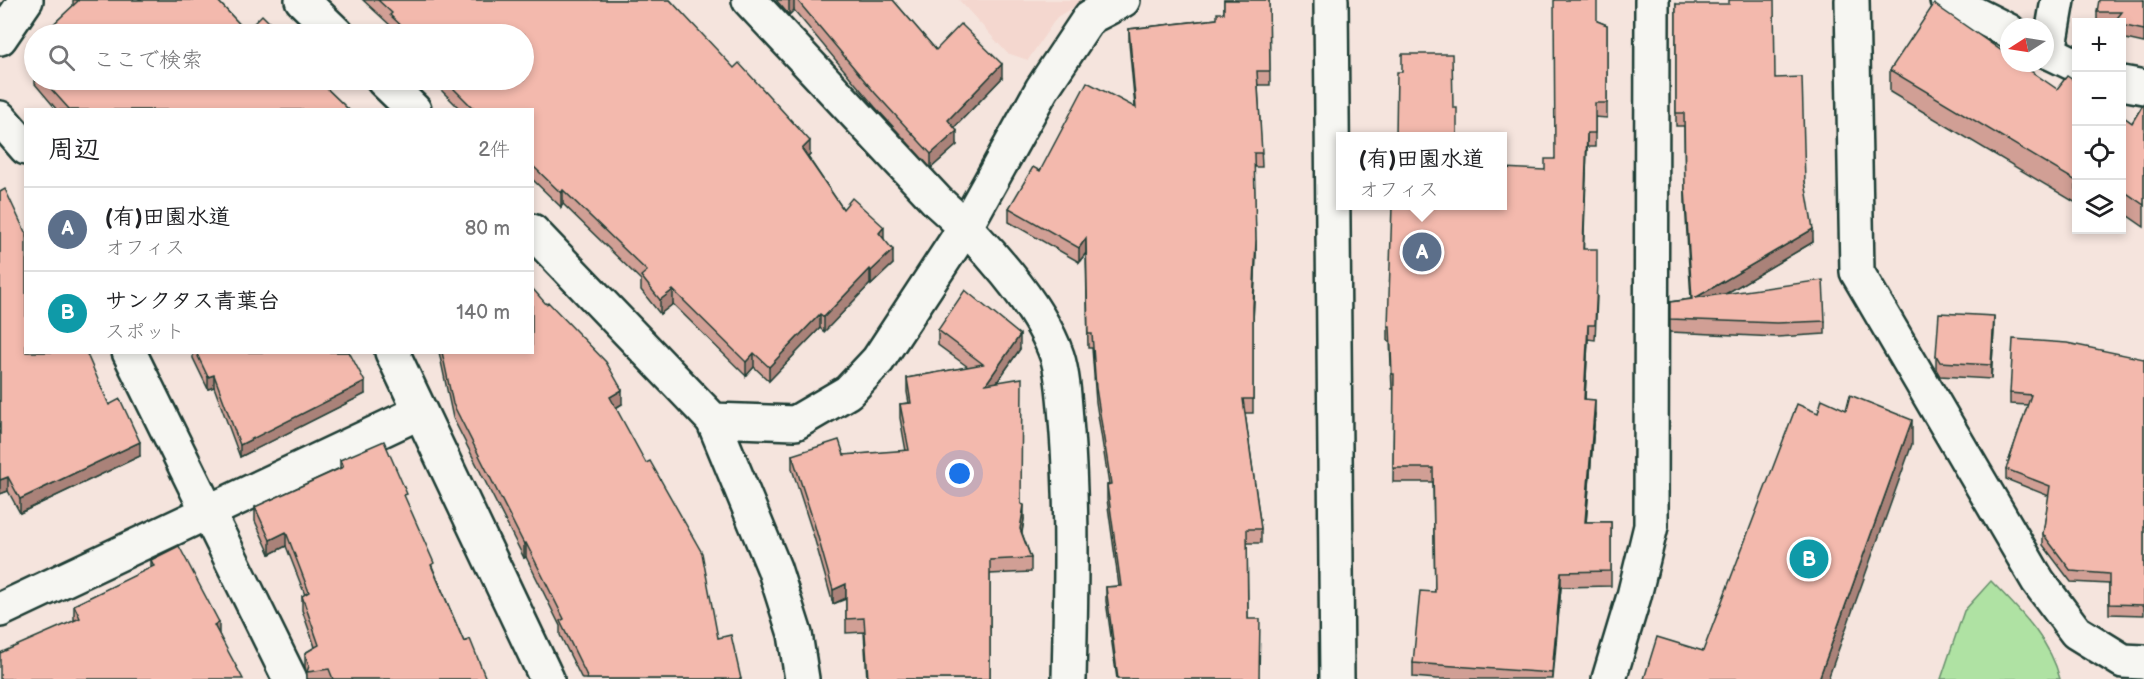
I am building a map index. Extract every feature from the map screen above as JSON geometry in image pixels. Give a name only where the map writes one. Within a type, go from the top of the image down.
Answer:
[{"type":"street","points":[[0,39],[26,0]]},
{"type":"street","points":[[302,0],[327,24]]},
{"type":"street","points":[[749,0],[938,202],[966,226],[1033,307],[1057,357],[1070,467],[1069,679]]},
{"type":"street","points":[[713,420],[795,423],[848,392],[878,360],[966,226],[1042,89],[1090,17],[1123,0]]},
{"type":"street","points":[[1331,0],[1337,679]]},
{"type":"street","points":[[1609,679],[1634,597],[1651,526],[1652,0]]},
{"type":"street","points":[[1852,0],[1857,272],[2038,581],[2076,632],[2124,661],[2144,662]]},
{"type":"street","points":[[1947,0],[2000,27]]},
{"type":"street","points":[[2057,55],[2058,0]]},
{"type":"street","points":[[2126,84],[2144,87]]},
{"type":"street","points":[[393,90],[412,108]]},
{"type":"street","points":[[0,118],[24,146]]},
{"type":"street","points":[[534,233],[713,420],[774,568],[795,634],[802,679]]},
{"type":"street","points":[[130,354],[290,679]]},
{"type":"street","points":[[393,354],[547,679]]},
{"type":"street","points":[[0,610],[420,412]]},
{"type":"shaded area","points":[[959,0],[1085,0],[1057,17],[1028,60],[1007,53]]},
{"type":"green space","points":[[1991,581],[2041,638],[2060,679],[1941,679],[1964,611]]},
{"type":"building","points":[[217,0],[239,24],[54,24],[78,1]]},
{"type":"building","points":[[378,0],[670,0],[734,68],[739,63],[810,141],[802,149],[843,209],[852,198],[884,227],[879,233],[893,250],[871,271],[870,269],[824,317],[820,314],[769,367],[754,353],[746,362],[673,290],[660,300],[641,276],[647,271],[563,190],[561,193],[534,167],[534,108],[473,108],[455,90],[534,90],[534,24],[400,24],[390,15],[392,13]]},
{"type":"building","points":[[797,0],[893,0],[936,50],[961,24],[1002,64],[948,120],[957,131],[931,154],[875,93]]},
{"type":"building","points":[[1224,0],[1269,0],[1270,71],[1257,71],[1262,153],[1254,153],[1256,240],[1253,399],[1243,399],[1261,529],[1247,529],[1248,619],[1260,619],[1259,679],[1118,679],[1106,587],[1121,586],[1107,485],[1111,484],[1096,388],[1092,334],[1088,334],[1086,238],[1079,248],[1009,208],[1033,167],[1040,171],[1087,82],[1136,108],[1129,29],[1217,19],[1217,13],[1224,13]]},
{"type":"building","points":[[1554,0],[1597,0],[1597,21],[1607,25],[1607,103],[1595,103],[1595,133],[1587,133],[1583,249],[1597,249],[1597,282],[1595,325],[1588,325],[1584,399],[1595,400],[1585,522],[1611,522],[1611,571],[1561,572],[1552,673],[1413,663],[1420,591],[1435,592],[1433,468],[1393,468],[1394,374],[1392,374],[1390,326],[1388,326],[1392,210],[1507,210],[1507,168],[1545,170],[1545,159],[1555,159]]},
{"type":"building","points":[[1729,0],[1774,0],[1775,78],[1802,77],[1805,182],[1813,229],[1695,298],[1823,280],[1825,321],[1777,323],[1670,319],[1670,302],[1692,299],[1685,189],[1684,113],[1676,113],[1676,4],[1729,4]]},
{"type":"building","points":[[2099,0],[2144,0],[2144,30],[2126,26],[2126,18],[2117,18],[2122,12],[2097,12]]},
{"type":"building","points":[[1934,4],[2000,50],[2000,72],[2032,72],[2057,89],[2067,76],[2072,79],[2072,179],[1890,70]]},
{"type":"building","points":[[262,15],[271,24],[253,24]]},
{"type":"building","points":[[1402,54],[1452,54],[1453,108],[1457,108],[1457,132],[1396,132],[1397,72],[1402,72]]},
{"type":"building","points":[[52,90],[328,90],[347,108],[68,108]]},
{"type":"building","points":[[2144,103],[2144,205],[2126,192],[2126,119],[2132,123]]},
{"type":"building","points":[[5,189],[24,230],[24,354],[87,354],[109,405],[120,399],[140,442],[20,499],[8,477],[0,480],[0,192]]},
{"type":"building","points":[[534,290],[606,362],[622,390],[610,397],[646,463],[650,461],[702,553],[718,638],[731,635],[741,679],[587,679],[560,621],[564,619],[453,404],[442,354],[534,354]]},
{"type":"building","points":[[965,290],[1020,335],[986,384],[1022,378],[1021,504],[1024,505],[1020,529],[1031,558],[990,560],[990,679],[868,679],[864,618],[846,619],[846,584],[833,590],[792,455],[839,440],[844,455],[909,450],[900,404],[911,403],[907,378],[983,364],[938,330]]},
{"type":"building","points":[[1939,313],[1994,316],[1991,365],[1940,362],[1936,355]]},
{"type":"building","points":[[2013,339],[2067,343],[2144,359],[2144,605],[2109,604],[2109,574],[2071,571],[2043,534],[2050,486],[2006,469],[2031,395],[2010,393]]},
{"type":"building","points":[[197,354],[350,354],[365,382],[240,445],[214,375],[208,377]]},
{"type":"building","points":[[1850,395],[1912,420],[1819,679],[1644,679],[1657,637],[1703,651],[1797,404],[1818,413],[1822,399],[1846,410]]},
{"type":"building","points":[[384,441],[407,494],[404,495],[434,563],[431,565],[464,642],[470,639],[486,679],[333,679],[329,669],[307,672],[309,666],[305,653],[319,645],[302,596],[309,592],[286,532],[270,540],[255,507],[343,467],[340,460]]},
{"type":"building","points":[[179,546],[219,622],[214,625],[243,679],[0,679],[0,653],[80,618],[74,605],[154,566],[151,560]]},
{"type":"place","name":"(有)田園水道","points":[[1422,252]]},
{"type":"place","name":"サンクタス青葉台","points":[[1809,559]]}]
